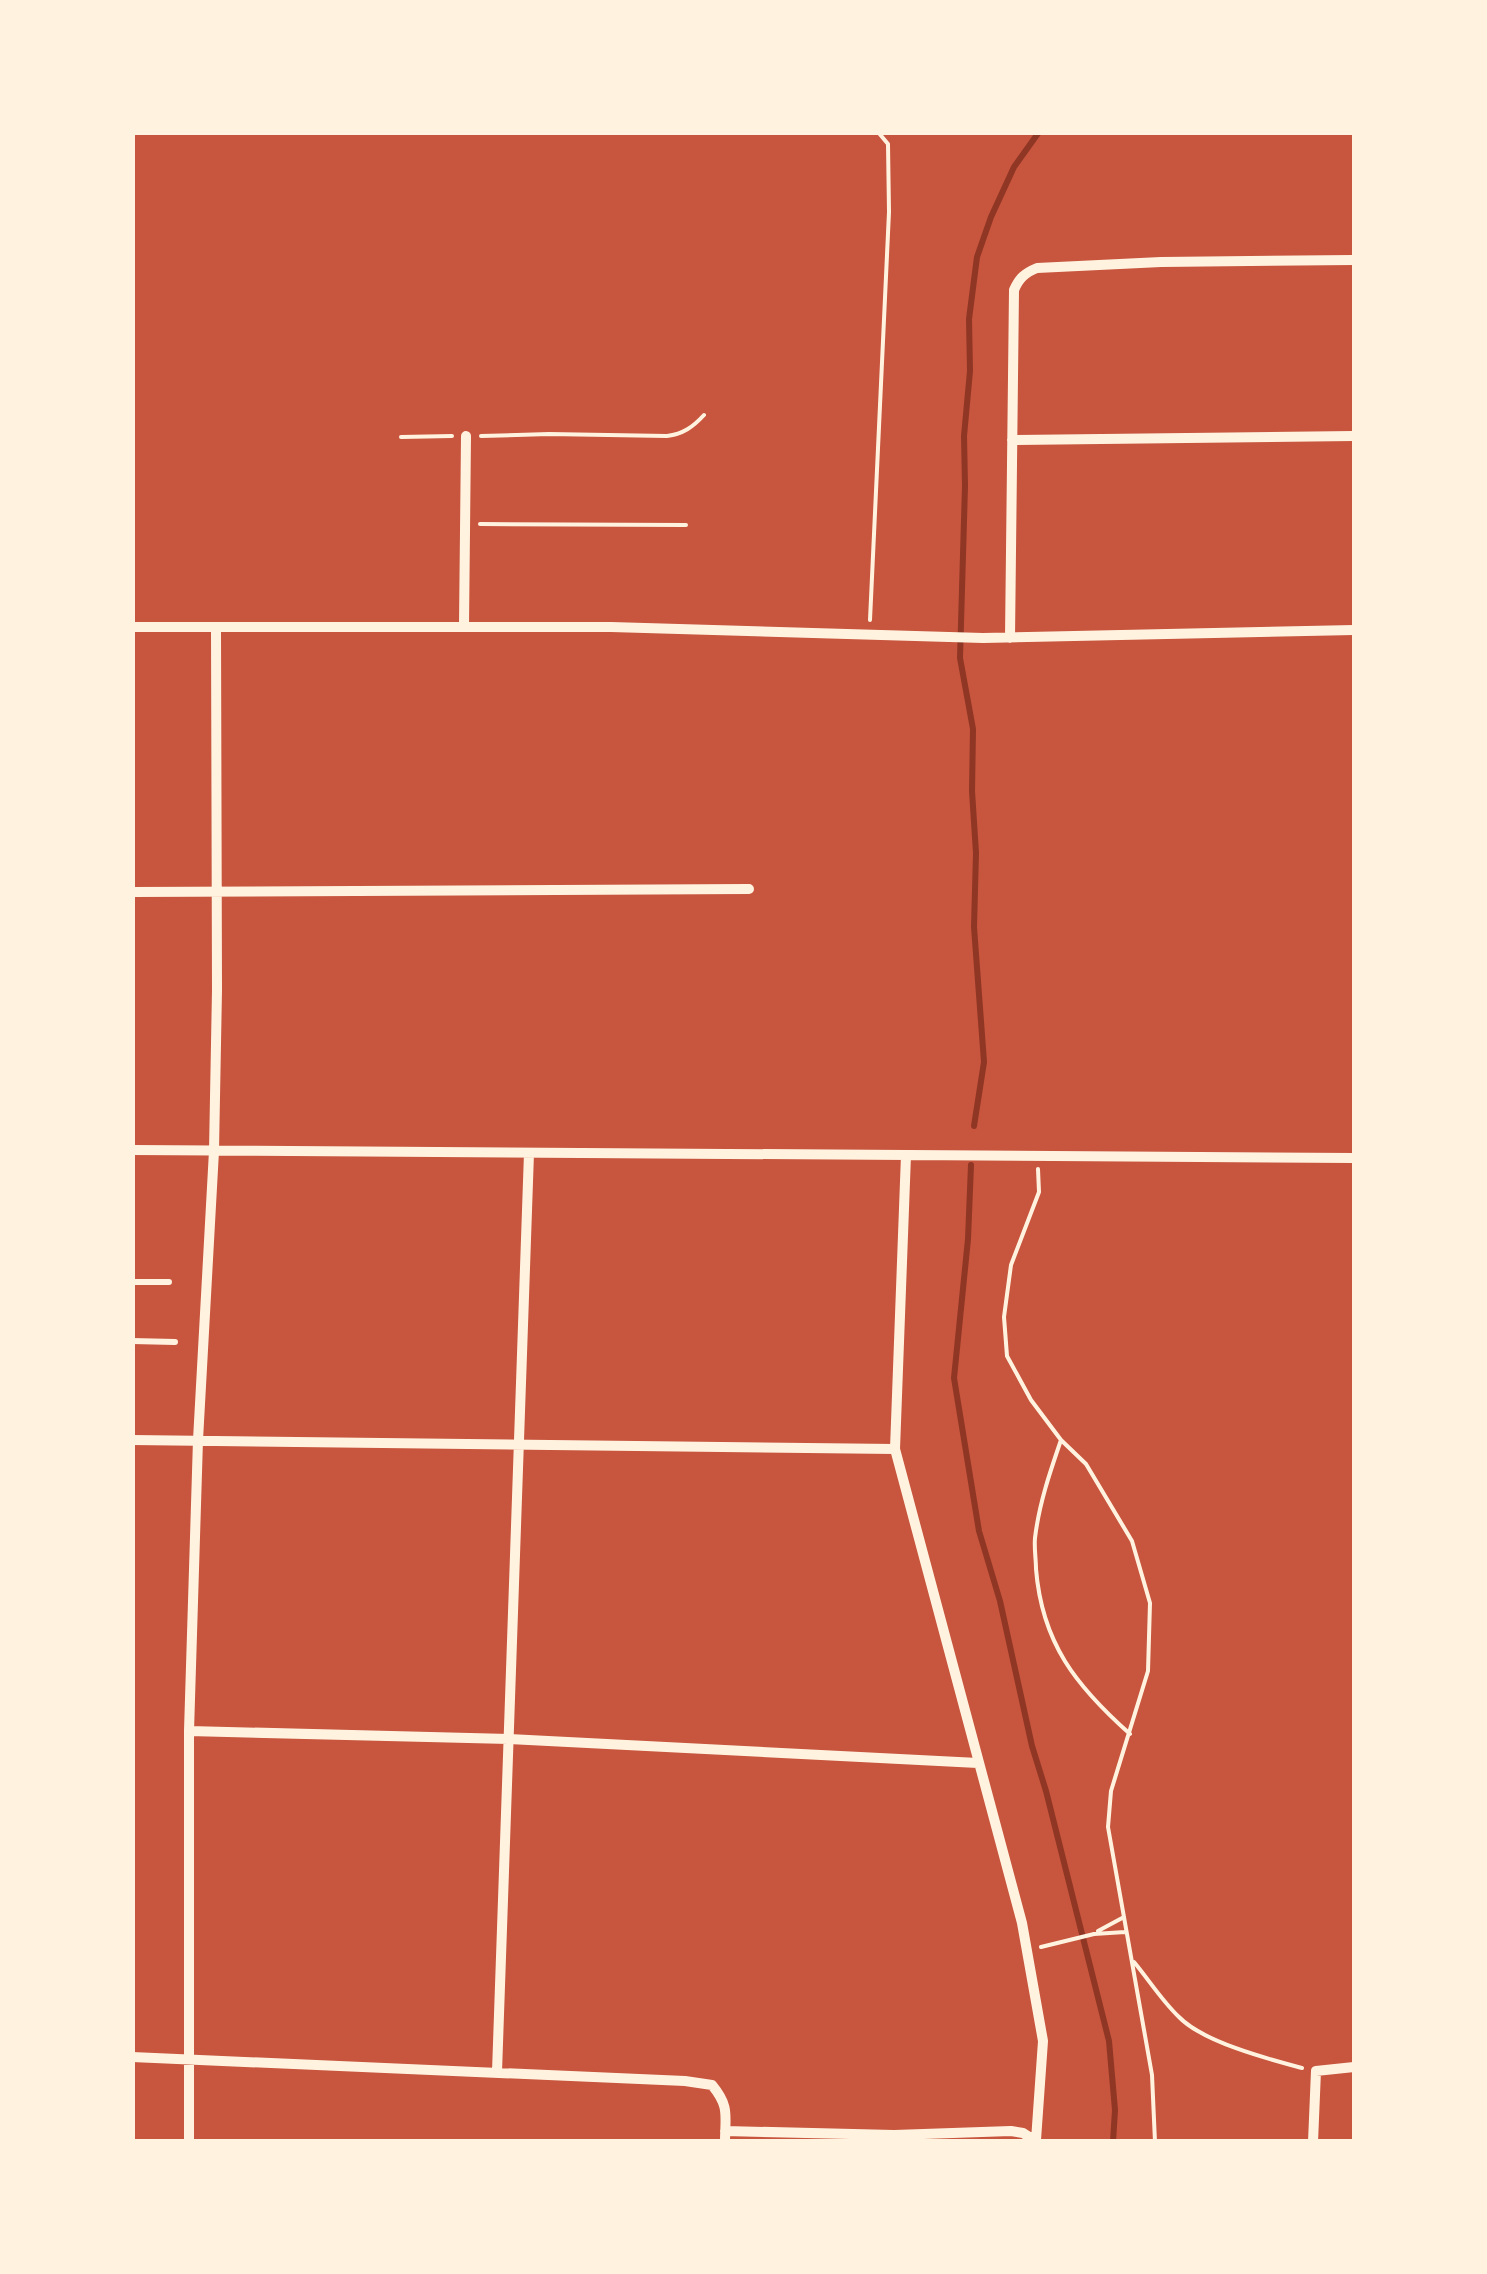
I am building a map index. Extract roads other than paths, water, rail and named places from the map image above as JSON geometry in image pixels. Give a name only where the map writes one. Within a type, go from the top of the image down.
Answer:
[{"type":"street","points":[[1010,638],[1014,290],[1018,280],[1037,268],[1354,260]]},
{"type":"street","points":[[464,626],[466,436]]},
{"type":"street","points":[[1012,440],[1354,436]]},
{"type":"street","points":[[132,626],[611,627],[983,638],[1354,630]]},
{"type":"street","points":[[189,2142],[190,1731],[218,990],[216,628]]},
{"type":"street","points":[[132,892],[750,889]]},
{"type":"street","points":[[132,1150],[1354,1158]]},
{"type":"street","points":[[497,2072],[529,1153]]},
{"type":"street","points":[[132,2057],[685,2081],[712,2085],[726,2107],[725,2136],[1010,2131],[1037,2141],[1042,2041],[1022,1923],[896,1449],[906,1155]]},
{"type":"street","points":[[132,1440],[896,1449]]},
{"type":"street","points":[[190,1731],[509,1738],[978,1763]]},
{"type":"street","points":[[1313,2142],[1316,2071],[1354,2067]]},
{"type":"lane","points":[[132,1282],[169,1282]]},
{"type":"lane","points":[[132,1341],[174,1342]]},
{"type":"waterway","points":[[974,1126],[984,1062],[974,927],[973,729],[960,658],[969,319],[977,257],[991,217],[1014,167],[1039,132]]},
{"type":"waterway","points":[[971,1165],[954,1378],[979,1531],[1000,1601],[1032,1746],[1109,2041],[1115,2110],[1113,2142]]}]
